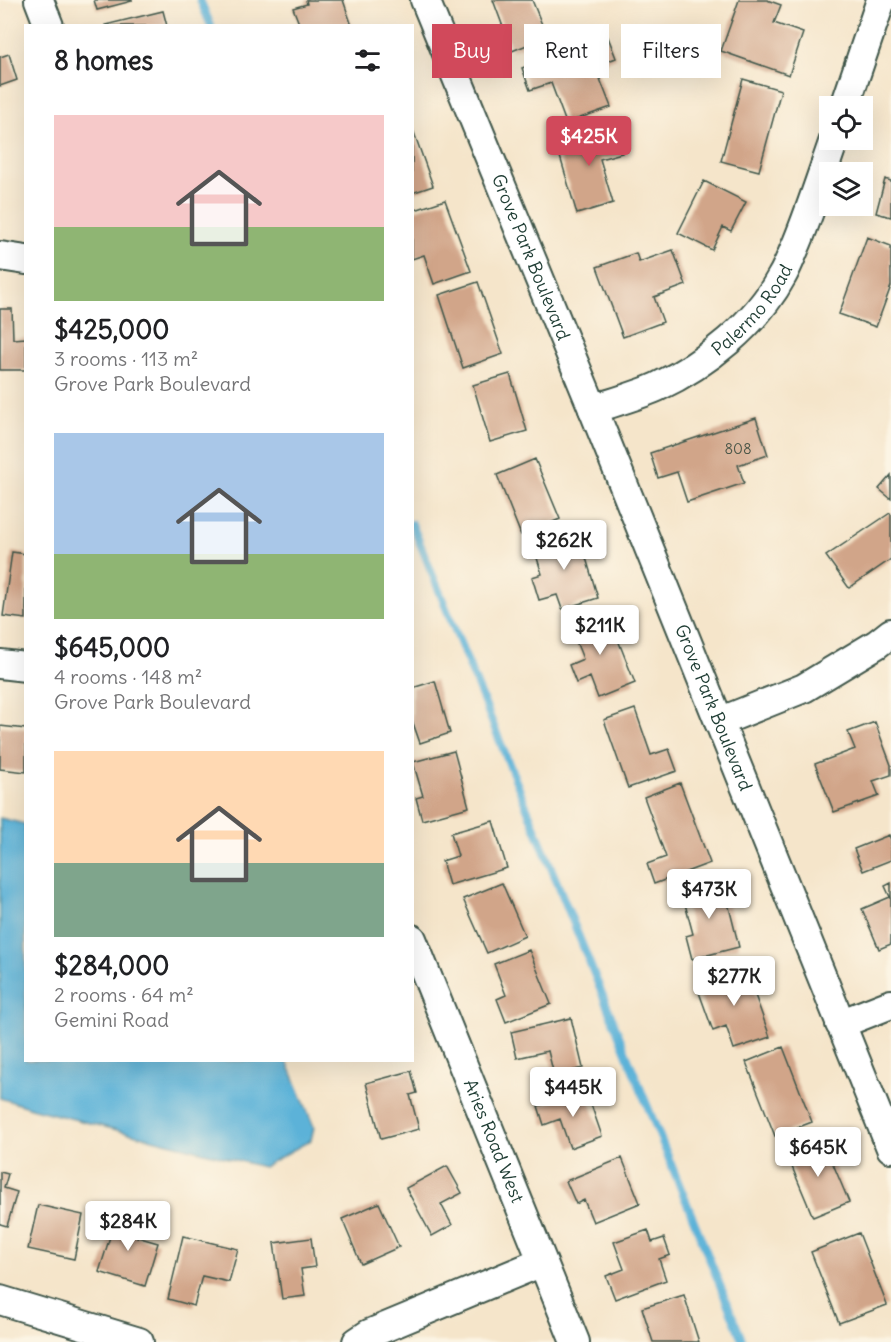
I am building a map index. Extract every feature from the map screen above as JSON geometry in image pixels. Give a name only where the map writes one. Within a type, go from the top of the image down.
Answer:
[{"type":"street","points":[[39,0],[48,24]]},
{"type":"street","name":"Grove Park Boulevard","points":[[425,0],[593,409],[891,1148]]},
{"type":"street","points":[[848,96],[881,0]]},
{"type":"street","name":"Palermo Road","points":[[593,409],[659,386],[703,362],[733,337],[767,300],[783,275],[805,223],[831,150]]},
{"type":"street","points":[[0,256],[24,260]]},
{"type":"street","points":[[719,722],[804,688],[877,644],[891,633]]},
{"type":"street","points":[[0,664],[24,668]]},
{"type":"street","name":"Aries Road West","points":[[414,944],[574,1342]]},
{"type":"street","points":[[840,1024],[891,1004]]},
{"type":"street","points":[[357,1342],[369,1334],[542,1262]]},
{"type":"street","points":[[0,1300],[139,1342]]},
{"type":"water","points":[[0,818],[24,824],[24,1062],[287,1062],[314,1127],[311,1140],[263,1167],[34,1109],[0,1098]]},
{"type":"building","points":[[94,0],[132,0],[132,1],[97,10]]},
{"type":"building","points":[[306,0],[343,0],[351,24],[299,24],[293,8],[307,4]]},
{"type":"building","points":[[493,0],[532,0],[542,24],[524,24],[524,46],[512,51],[512,24],[502,24]]},
{"type":"building","points":[[739,0],[767,0],[781,5],[774,23],[803,33],[789,75],[721,51]]},
{"type":"building","points":[[163,11],[166,24],[109,24]]},
{"type":"building","points":[[609,40],[616,58],[609,61]]},
{"type":"building","points":[[9,54],[17,80],[0,86],[0,57]]},
{"type":"building","points":[[526,78],[600,78],[611,107],[566,123],[551,83],[530,90]]},
{"type":"building","points":[[743,79],[781,90],[759,171],[721,161]]},
{"type":"building","points":[[614,126],[622,153],[600,159],[613,203],[577,214],[556,143]]},
{"type":"building","points":[[414,133],[433,186],[414,192]]},
{"type":"building","points":[[885,179],[891,181],[891,217],[876,213]]},
{"type":"building","points":[[704,181],[746,202],[731,231],[723,227],[712,250],[678,233]]},
{"type":"building","points":[[445,200],[471,271],[434,284],[424,255],[414,258],[414,210]]},
{"type":"building","points":[[867,237],[891,246],[891,286],[876,327],[839,314]]},
{"type":"building","points":[[673,250],[686,285],[654,297],[663,322],[623,337],[597,267],[636,253],[639,262]]},
{"type":"building","points":[[478,282],[503,354],[463,368],[439,295]]},
{"type":"building","points":[[0,309],[12,309],[13,339],[24,338],[24,370],[0,370]]},
{"type":"building","points":[[510,374],[527,431],[490,442],[473,385]]},
{"type":"building","points":[[756,418],[768,455],[738,465],[744,483],[687,502],[677,472],[658,478],[650,453]]},
{"type":"building","points":[[535,459],[560,519],[521,535],[497,475]]},
{"type":"building","points":[[891,475],[891,499],[879,489]]},
{"type":"building","points":[[890,513],[891,559],[849,588],[826,556]]},
{"type":"building","points":[[578,531],[598,598],[562,609],[557,595],[539,600],[532,577],[542,574],[533,545]]},
{"type":"building","points":[[12,552],[24,554],[24,619],[3,616]]},
{"type":"building","points":[[607,612],[635,683],[598,698],[590,677],[576,683],[569,665],[583,659],[570,626]]},
{"type":"building","points":[[435,681],[450,733],[420,743],[414,726],[414,687]]},
{"type":"building","points":[[635,709],[651,755],[669,749],[677,771],[628,788],[604,720]]},
{"type":"building","points":[[875,722],[891,765],[891,775],[873,781],[879,796],[834,812],[815,764],[855,749],[848,732]]},
{"type":"building","points":[[0,726],[24,729],[24,772],[0,769]]},
{"type":"building","points":[[454,751],[469,807],[422,820],[416,798],[423,796],[414,762]]},
{"type":"building","points":[[680,783],[710,863],[654,884],[647,864],[666,857],[644,797]]},
{"type":"building","points":[[493,821],[507,868],[449,885],[442,861],[458,856],[451,833]]},
{"type":"building","points":[[889,835],[891,860],[863,871],[854,849]]},
{"type":"building","points":[[722,879],[739,947],[692,959],[686,936],[693,934],[681,889]]},
{"type":"building","points":[[502,883],[525,936],[487,953],[463,899]]},
{"type":"building","points":[[891,883],[891,944],[879,949],[862,909],[890,897],[885,886]]},
{"type":"building","points":[[529,950],[551,1004],[506,1022],[497,999],[506,995],[494,964]]},
{"type":"building","points":[[745,967],[770,1037],[734,1049],[726,1026],[713,1031],[696,984]]},
{"type":"building","points":[[571,1018],[583,1068],[554,1075],[548,1051],[517,1058],[511,1032]]},
{"type":"building","points":[[783,1047],[812,1122],[775,1136],[746,1062]]},
{"type":"building","points":[[411,1071],[417,1093],[410,1095],[419,1129],[381,1139],[366,1083]]},
{"type":"building","points":[[586,1090],[602,1136],[570,1148],[560,1119],[544,1125],[538,1106]]},
{"type":"building","points":[[823,1140],[849,1202],[813,1217],[787,1155]]},
{"type":"building","points":[[622,1158],[640,1203],[593,1222],[584,1200],[576,1204],[566,1181]]},
{"type":"building","points":[[447,1166],[462,1193],[441,1204],[452,1225],[432,1236],[406,1188]]},
{"type":"building","points":[[0,1172],[8,1174],[4,1188],[17,1192],[7,1226],[0,1224]]},
{"type":"building","points":[[379,1203],[399,1247],[361,1264],[342,1219]]},
{"type":"building","points":[[38,1205],[83,1215],[74,1259],[28,1249]]},
{"type":"building","points":[[117,1214],[142,1222],[137,1237],[158,1243],[145,1286],[99,1272]]},
{"type":"building","points":[[648,1230],[652,1242],[664,1238],[670,1255],[659,1259],[666,1280],[615,1299],[606,1276],[624,1269],[614,1242]]},
{"type":"building","points":[[859,1233],[887,1305],[839,1323],[811,1252]]},
{"type":"building","points":[[183,1236],[238,1249],[229,1282],[202,1276],[194,1306],[168,1299]]},
{"type":"building","points":[[311,1238],[315,1267],[301,1269],[305,1296],[282,1299],[274,1243]]},
{"type":"building","points":[[684,1295],[699,1342],[653,1342],[642,1308]]},
{"type":"waterway","points":[[200,0],[210,24]]},
{"type":"waterway","points":[[414,529],[743,1342]]}]
